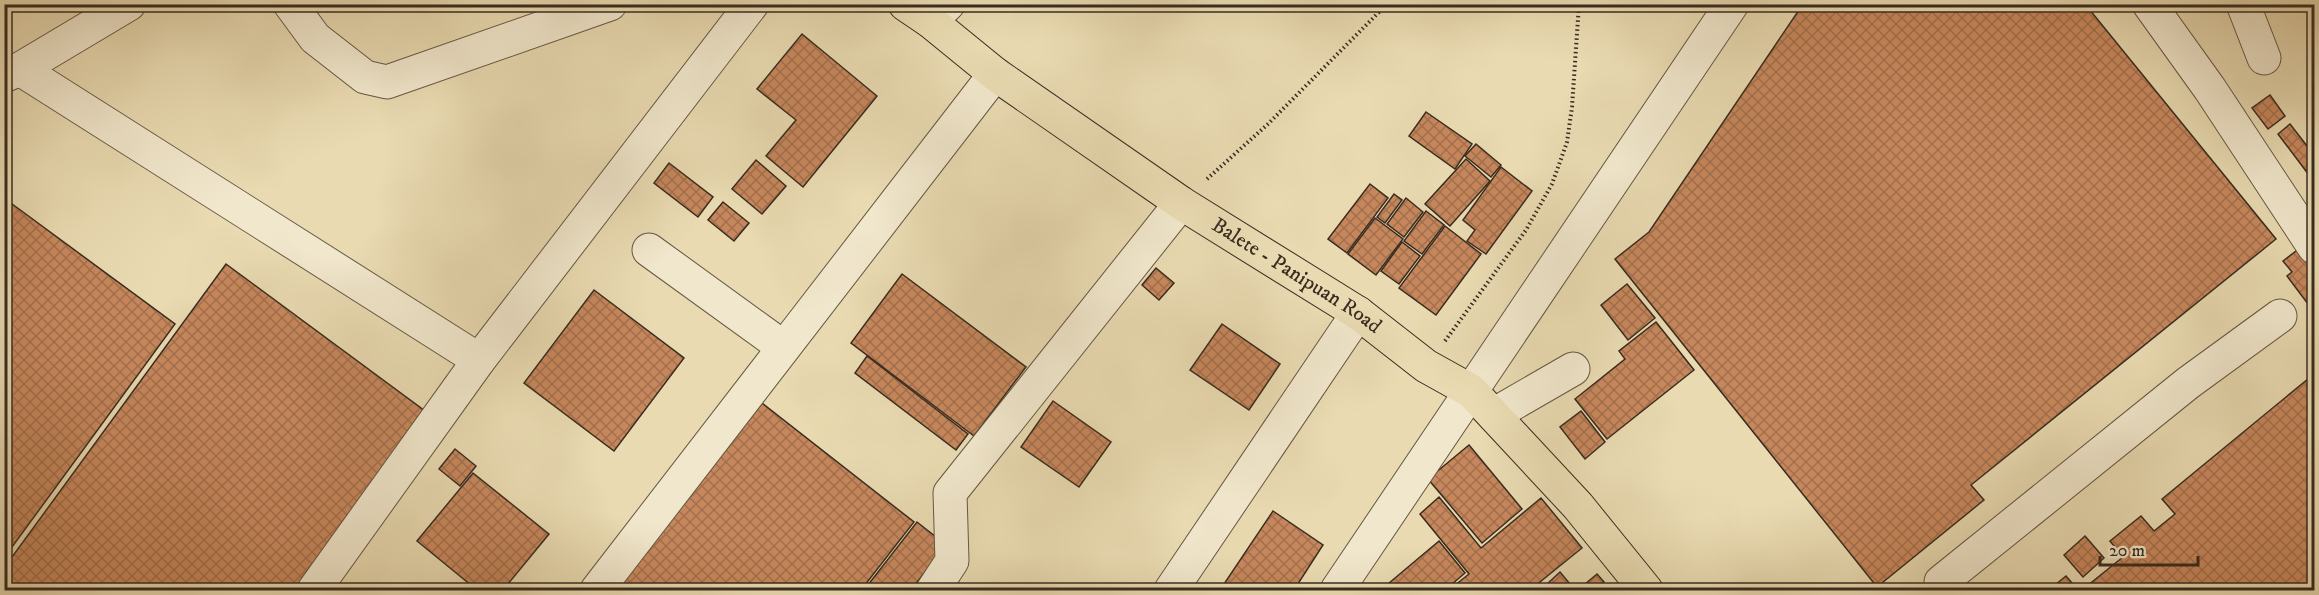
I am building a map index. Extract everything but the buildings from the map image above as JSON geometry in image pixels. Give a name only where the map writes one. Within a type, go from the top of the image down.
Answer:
[{"type":"main road","name":"Balete - Panipuan Road","points":[[928,10],[995,74],[1181,203],[1358,313],[1426,366],[1471,391],[1578,506],[1646,591]]},
{"type":"street","points":[[129,4],[12,72],[479,360]]},
{"type":"street","points":[[290,4],[315,38],[365,77],[387,82],[610,4]]},
{"type":"street","points":[[314,591],[479,360],[752,4]]},
{"type":"street","points":[[1337,591],[1732,4]]},
{"type":"street","points":[[2150,4],[2210,89],[2314,247]]},
{"type":"street","points":[[2243,4],[2264,58]]},
{"type":"street","points":[[597,591],[995,74]]},
{"type":"street","points":[[933,591],[952,561],[950,493],[1181,203]]},
{"type":"street","points":[[649,250],[783,347]]},
{"type":"street","points":[[1171,591],[1358,313]]},
{"type":"street","points":[[1940,588],[2188,382],[2280,316]]},
{"type":"street","points":[[1494,414],[1573,369]]},
{"type":"path","points":[[1181,203],[1268,124],[1369,25],[1387,4]]},
{"type":"path","points":[[1426,366],[1526,230],[1552,184],[1567,142],[1579,4]]}]
